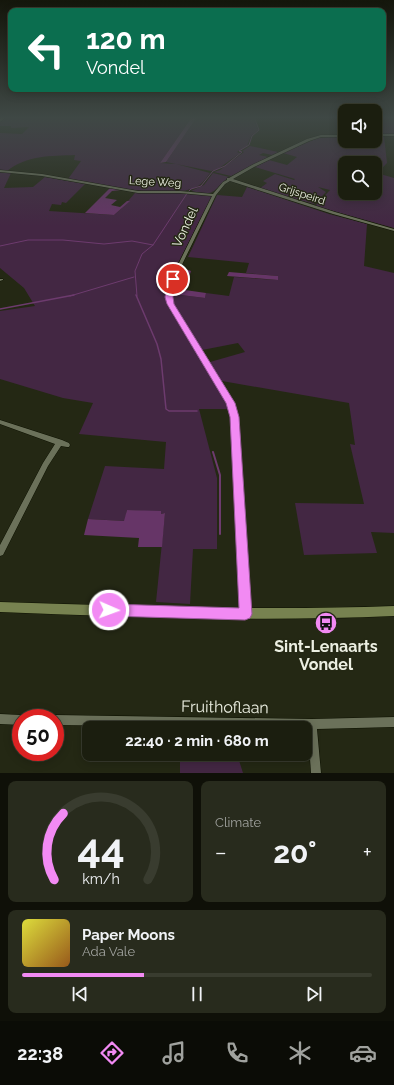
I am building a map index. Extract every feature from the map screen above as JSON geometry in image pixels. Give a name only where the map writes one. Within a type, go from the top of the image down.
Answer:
[{"type":"main road","points":[[0,607],[245,614],[331,614],[394,611]]},
{"type":"street","name":"Vondel","points":[[245,614],[235,417],[230,403],[170,304],[169,297],[173,279],[214,195],[228,180],[280,153]]},
{"type":"street","name":"Lege Weg","points":[[0,171],[42,175],[138,192],[180,192],[214,195]]},
{"type":"street","name":"Grijspeird","points":[[228,180],[394,230]]},
{"type":"street","points":[[0,422],[63,443],[45,465],[0,553]]},
{"type":"street","points":[[0,719],[12,720]]},
{"type":"street","name":"Fruithoflaan","points":[[64,720],[119,721]]},
{"type":"street","name":"Fruithoflaan","points":[[312,724],[394,722]]},
{"type":"street","points":[[312,724],[316,773]]},
{"type":"shaded area","points":[[0,153],[167,153],[160,163],[176,164],[210,173],[200,185],[187,190],[154,192],[68,179],[81,161],[74,160],[75,155],[39,157],[23,162],[7,171],[0,170]]},
{"type":"shaded area","points":[[167,153],[172,153],[166,162],[160,163]]},
{"type":"shaded area","points":[[172,153],[240,153],[218,169],[211,171],[166,162]]},
{"type":"shaded area","points":[[243,153],[263,153],[259,155],[268,157],[231,176],[214,172],[220,170]]},
{"type":"shaded area","points":[[263,153],[276,153],[272,155]]},
{"type":"shaded area","points":[[283,153],[386,153],[387,163],[382,168],[382,156],[338,156],[338,200],[382,200],[382,174],[394,178],[394,228],[315,206],[330,190],[318,187],[326,192],[314,204],[259,189],[267,183],[263,181],[275,174],[294,180],[295,179],[255,167],[269,160],[287,165],[297,157]]},
{"type":"shaded area","points":[[0,172],[11,173],[4,188],[33,187],[45,177],[85,184],[66,203],[62,202],[61,205],[52,204],[49,211],[114,215],[135,193],[186,193],[212,196],[174,271],[167,298],[169,307],[221,392],[228,409],[199,409],[217,478],[217,549],[193,549],[190,604],[156,602],[165,513],[161,514],[161,512],[127,510],[125,521],[88,519],[105,466],[164,469],[166,442],[79,434],[93,403],[63,398],[0,379],[0,311],[35,306],[24,288],[0,268]]},
{"type":"shaded area","points":[[213,173],[229,177],[213,192],[199,193],[191,191],[204,185]]},
{"type":"shaded area","points":[[247,187],[329,214],[367,224],[364,266],[394,273],[394,533],[371,532],[377,553],[304,555],[295,503],[364,504],[350,444],[355,445],[349,403],[222,381],[210,362],[245,352],[238,343],[202,350],[174,304],[173,294],[205,298],[206,293],[229,296],[234,277],[277,280],[278,276],[246,273],[249,263],[188,257],[217,195],[242,197]]},
{"type":"shaded area","points":[[110,188],[121,190],[112,191],[105,198],[117,200],[111,205],[120,207],[127,201],[130,201],[114,215],[85,213]]},
{"type":"shaded area","points":[[185,269],[191,271],[185,290],[206,293],[205,298],[173,294],[176,280],[180,273]]},
{"type":"shaded area","points":[[229,272],[278,276],[278,280],[227,276]]},
{"type":"shaded area","points":[[127,510],[161,511],[161,514],[165,513],[162,547],[138,547],[139,538],[84,535],[88,519],[124,521]]},
{"type":"shaded area","points":[[180,761],[239,761],[243,773],[180,773]]},
{"type":"waterway","points":[[153,245],[188,192],[191,189],[201,186],[213,171],[225,166],[241,153]]},
{"type":"waterway","points":[[0,246],[28,240],[63,240],[104,244],[132,241],[153,245]]},
{"type":"waterway","points":[[137,296],[135,271],[142,254],[153,245]]},
{"type":"waterway","points":[[72,295],[134,277]]},
{"type":"waterway","points":[[0,309],[72,295]]},
{"type":"waterway","points":[[136,295],[157,344],[161,359],[166,409],[169,411],[197,411]]},
{"type":"waterway","points":[[213,452],[220,475],[220,534]]},
{"type":"place","name":"Sint-Lenaarts Vondel","points":[[326,623]]},
{"type":"route","points":[[109,610],[245,614],[235,417],[230,403],[170,304],[169,297],[173,279]]}]
